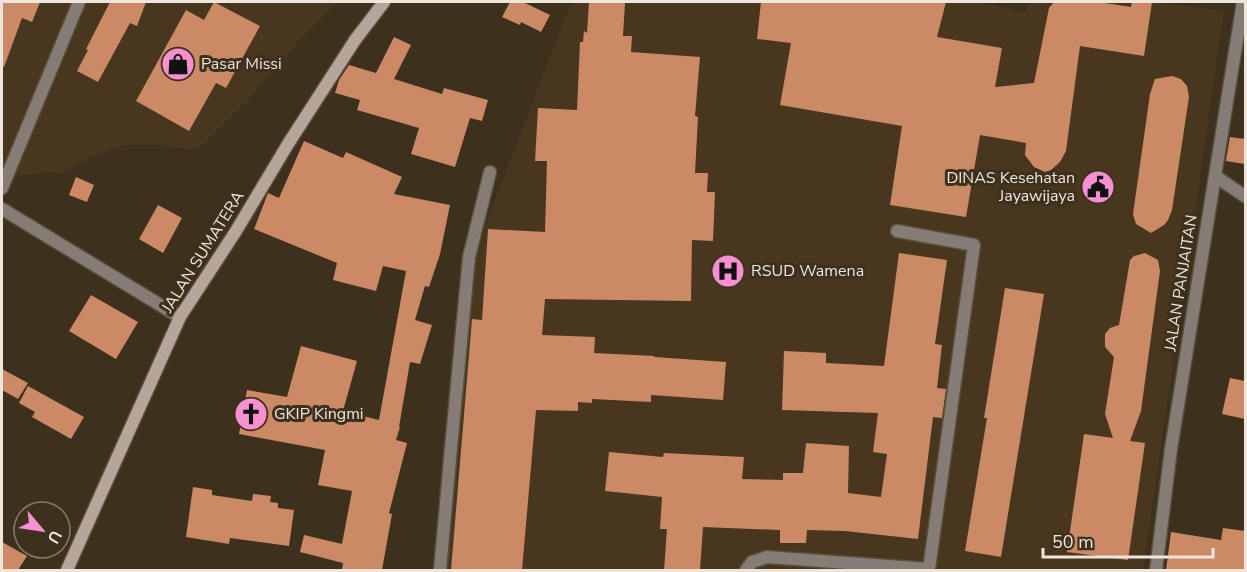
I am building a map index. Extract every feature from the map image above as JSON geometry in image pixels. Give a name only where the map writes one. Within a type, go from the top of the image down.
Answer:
[{"type":"main road","name":"JALAN SUMATERA","points":[[68,570],[180,317],[236,231],[288,144],[349,50],[384,2]]},
{"type":"street","points":[[2,188],[79,2]]},
{"type":"street","name":"JALAN PANJAITAN","points":[[1156,570],[1171,449],[1243,2]]},
{"type":"street","points":[[440,570],[469,257],[490,172]]},
{"type":"street","points":[[1215,176],[1245,197]]},
{"type":"street","points":[[2,209],[180,317]]},
{"type":"street","points":[[746,570],[752,562],[767,556],[929,570],[974,245],[897,231]]},
{"type":"shaded area","name":"Pasar Missi","points":[[2,2],[338,2],[306,33],[247,101],[198,150],[159,145],[128,145],[89,158],[61,173],[2,177]]},
{"type":"shaded area","name":"RSUD Wamena","points":[[571,2],[978,2],[1026,12],[1029,2],[1157,2],[1224,11],[1143,570],[433,570],[456,319],[486,224]]},
{"type":"building","points":[[2,2],[40,2],[32,22],[22,18],[4,67],[2,66]]},
{"type":"building","points":[[110,2],[146,2],[137,26],[130,23],[98,82],[77,71]]},
{"type":"building","points":[[214,2],[260,26],[226,88],[216,83],[189,131],[136,101],[186,10],[204,20]]},
{"type":"building","points":[[510,2],[523,2],[550,15],[541,32],[521,22],[520,25],[502,17]]},
{"type":"building","points":[[589,2],[625,3],[623,36],[632,36],[631,52],[700,57],[695,116],[698,117],[695,173],[708,173],[707,192],[715,192],[713,241],[692,240],[691,301],[545,299],[542,335],[595,337],[594,353],[726,362],[723,400],[651,395],[651,402],[592,399],[592,403],[578,402],[578,411],[536,410],[522,570],[451,570],[472,319],[482,320],[488,229],[545,232],[547,161],[535,161],[538,108],[577,110],[580,42],[583,42],[584,31],[587,33]]},
{"type":"building","points":[[761,2],[946,2],[937,37],[1002,48],[995,87],[1034,83],[1049,8],[1054,2],[1098,2],[1131,7],[1132,2],[1152,2],[1144,56],[1080,46],[1066,151],[1060,162],[1051,170],[1045,172],[1034,167],[1025,155],[1026,143],[980,135],[966,217],[890,205],[902,126],[780,105],[791,43],[757,39]]},
{"type":"building","points":[[394,37],[411,45],[394,79],[442,94],[444,88],[488,100],[482,121],[470,118],[455,167],[411,154],[419,128],[357,110],[360,100],[335,93],[339,80],[349,65],[376,73]]},
{"type":"building","points":[[1172,76],[1181,79],[1187,86],[1189,97],[1172,210],[1164,225],[1151,233],[1136,224],[1133,214],[1150,94],[1155,79]]},
{"type":"building","points":[[1230,137],[1245,139],[1245,164],[1226,161]]},
{"type":"building","points":[[304,141],[343,158],[346,152],[402,177],[394,194],[450,205],[440,254],[429,287],[425,286],[415,320],[432,325],[420,364],[410,362],[396,440],[407,443],[389,513],[392,514],[382,570],[342,570],[343,563],[300,552],[304,535],[342,544],[352,491],[318,485],[325,450],[239,434],[247,390],[287,397],[301,346],[357,361],[343,411],[379,420],[406,271],[383,266],[376,291],[333,280],[337,263],[254,229],[268,193],[279,198]]},
{"type":"building","points":[[76,177],[94,185],[87,202],[69,195]]},
{"type":"building","points":[[158,205],[182,218],[163,253],[139,239]]},
{"type":"building","points":[[899,253],[947,260],[935,344],[942,345],[937,388],[946,389],[942,418],[933,417],[918,539],[845,531],[807,530],[806,543],[780,543],[780,530],[703,527],[700,570],[664,570],[667,529],[660,529],[662,497],[605,491],[609,452],[663,457],[664,453],[744,457],[742,479],[783,480],[783,473],[803,473],[806,443],[849,446],[848,493],[881,497],[887,454],[873,452],[878,413],[782,410],[784,351],[826,353],[826,363],[884,366]]},
{"type":"building","points":[[1145,253],[1158,260],[1160,271],[1141,411],[1130,441],[1145,443],[1128,560],[1067,552],[1084,434],[1113,438],[1105,414],[1114,357],[1105,347],[1105,334],[1110,328],[1119,325],[1130,260],[1134,256]]},
{"type":"building","points":[[1005,288],[1044,294],[1001,557],[965,551]]},
{"type":"building","points":[[91,295],[138,322],[116,359],[69,331]]},
{"type":"building","points":[[2,369],[28,383],[18,399],[2,390]]},
{"type":"building","points":[[1230,378],[1245,381],[1245,419],[1222,414]]},
{"type":"building","points":[[28,386],[84,417],[71,439],[32,417],[35,412],[19,403]]},
{"type":"building","points":[[193,487],[212,490],[212,495],[252,501],[253,494],[271,496],[270,502],[278,503],[278,508],[294,510],[289,546],[230,538],[229,544],[186,537]]},
{"type":"building","points":[[1223,528],[1245,531],[1245,570],[1166,570],[1171,532],[1221,540]]},
{"type":"building","points":[[2,542],[12,548],[12,560],[24,560],[18,570],[2,570]]},
{"type":"place","name":"Pasar Missi","points":[[178,64]]},
{"type":"place","name":"DINAS Kesehatan Jayawijaya","points":[[1098,187]]},
{"type":"place","name":"RSUD Wamena","points":[[728,271]]},
{"type":"place","name":"GKIP Kingmi","points":[[251,414]]}]
